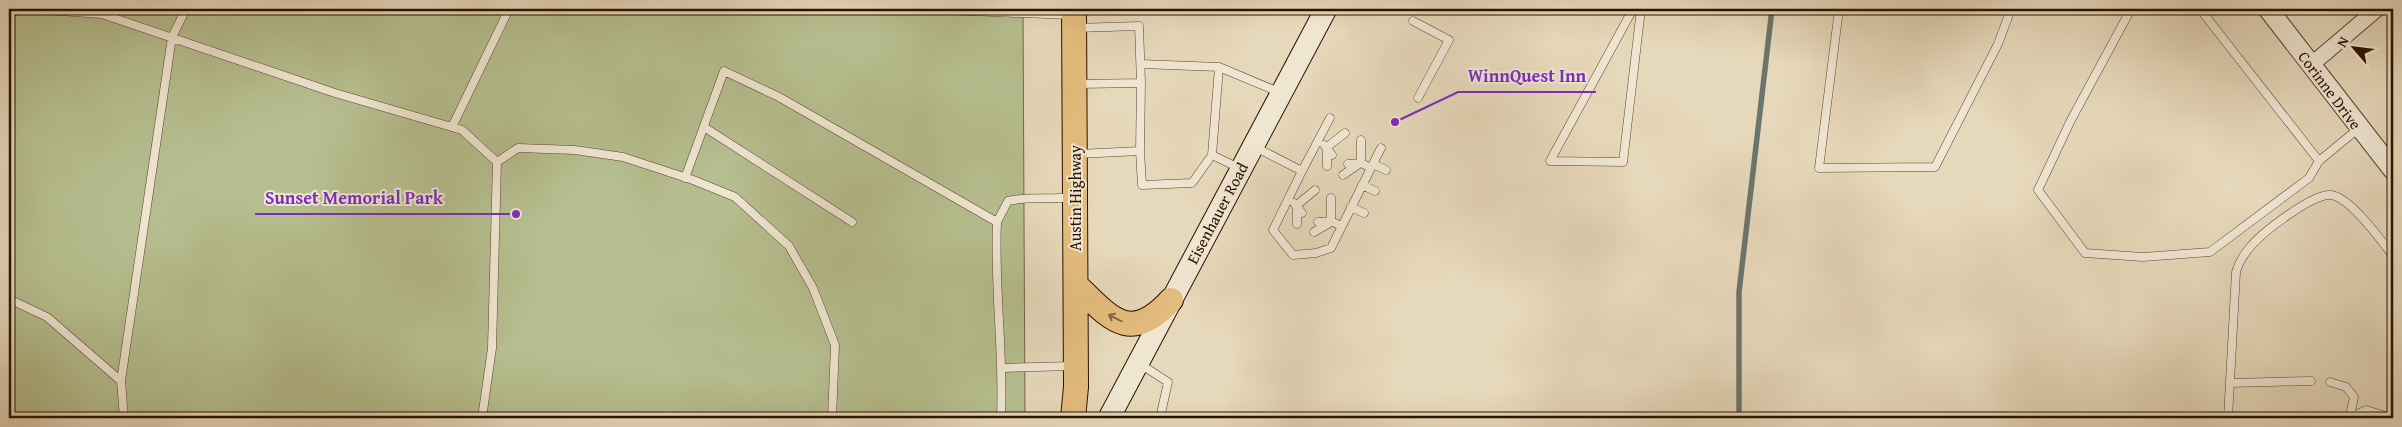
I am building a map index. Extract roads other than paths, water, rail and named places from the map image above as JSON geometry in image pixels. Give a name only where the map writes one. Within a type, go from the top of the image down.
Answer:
[{"type":"main road","name":"Eisenhauer Road","points":[[1109,418],[1326,9]]},
{"type":"main road","name":"Austin Highway","points":[[1073,418],[1076,376],[1074,17]]},
{"type":"main road","points":[[1076,285],[1113,319],[1131,325],[1146,321],[1158,314],[1171,300]]},
{"type":"main road","name":"Austin Highway","points":[[1076,376],[1084,418]]},
{"type":"street","name":"Corinne Drive","points":[[2268,9],[2393,170]]},
{"type":"street","points":[[2312,65],[2378,9]]},
{"type":"lane","points":[[9,12],[30,9],[102,14],[335,93],[462,130],[498,162]]},
{"type":"lane","points":[[124,418],[121,381],[172,37],[186,9]]},
{"type":"lane","points":[[452,128],[509,9]]},
{"type":"lane","points":[[920,9],[1074,17],[1139,26],[1142,185],[1192,183],[1212,155],[1219,67]]},
{"type":"lane","points":[[1633,9],[1550,161],[1623,162],[1641,9]]},
{"type":"lane","points":[[1838,9],[1819,168],[1934,167],[1998,44],[2011,9]]},
{"type":"lane","points":[[2131,9],[2071,120],[2038,190],[2085,253],[2143,258],[2210,252],[2309,178],[2320,161],[2359,128]]},
{"type":"lane","points":[[2200,9],[2320,161]]},
{"type":"lane","points":[[1413,21],[1449,40],[1418,98]]},
{"type":"lane","points":[[1141,64],[1219,67],[1281,93]]},
{"type":"lane","points":[[685,178],[724,71],[779,97],[997,222]]},
{"type":"lane","points":[[1075,84],[1141,83]]},
{"type":"lane","points":[[1330,118],[1273,230],[1293,255],[1316,253],[1331,248],[1381,148]]},
{"type":"lane","points":[[704,127],[852,222]]},
{"type":"lane","points":[[1327,147],[1345,132]]},
{"type":"lane","points":[[1361,140],[1361,163]]},
{"type":"lane","points":[[1318,142],[1327,147],[1332,156]]},
{"type":"lane","points":[[1327,147],[1339,144]]},
{"type":"lane","points":[[1253,146],[1302,172]]},
{"type":"lane","points":[[1327,147],[1327,166]]},
{"type":"lane","points":[[498,162],[518,148],[575,150],[623,157],[735,197],[789,246],[813,288],[835,345],[832,418]]},
{"type":"lane","points":[[1076,154],[1140,151]]},
{"type":"lane","points":[[1355,152],[1361,163]]},
{"type":"lane","points":[[1212,155],[1241,169]]},
{"type":"lane","points":[[482,418],[492,348],[498,162]]},
{"type":"lane","points":[[1343,175],[1361,163]]},
{"type":"lane","points":[[1348,164],[1361,163],[1386,170]]},
{"type":"lane","points":[[1362,185],[1375,192]]},
{"type":"lane","points":[[1297,205],[1315,190]]},
{"type":"lane","points":[[2228,418],[2231,383],[2232,313],[2236,272],[2239,261],[2253,244],[2293,212],[2320,196],[2331,195],[2344,200],[2393,256]]},
{"type":"lane","points":[[1001,418],[1002,368],[997,286],[997,222],[1008,201],[1025,197],[1055,199],[1076,197]]},
{"type":"lane","points":[[1331,221],[1332,198]]},
{"type":"lane","points":[[1288,200],[1297,205],[1302,213]]},
{"type":"lane","points":[[1297,205],[1309,202]]},
{"type":"lane","points":[[1297,205],[1297,224]]},
{"type":"lane","points":[[1351,207],[1364,213]]},
{"type":"lane","points":[[1326,210],[1331,221]]},
{"type":"lane","points":[[1318,222],[1331,221],[1341,226]]},
{"type":"lane","points":[[1314,232],[1331,221]]},
{"type":"lane","points":[[9,299],[47,317],[121,381]]},
{"type":"lane","points":[[1138,363],[1168,382],[1160,418]]},
{"type":"lane","points":[[1002,368],[1076,376]]},
{"type":"lane","points":[[2231,383],[2310,382]]},
{"type":"lane","points":[[2330,382],[2346,387],[2354,397],[2350,417]]},
{"type":"lane","points":[[2350,417],[2366,410],[2392,418]]},
{"type":"waterway","points":[[1739,418],[1739,292],[1772,9]]},
{"type":"place","name":"WinnQuest Inn","points":[[1395,122]]},
{"type":"place","name":"Sunset Memorial Park","points":[[516,214]]}]
